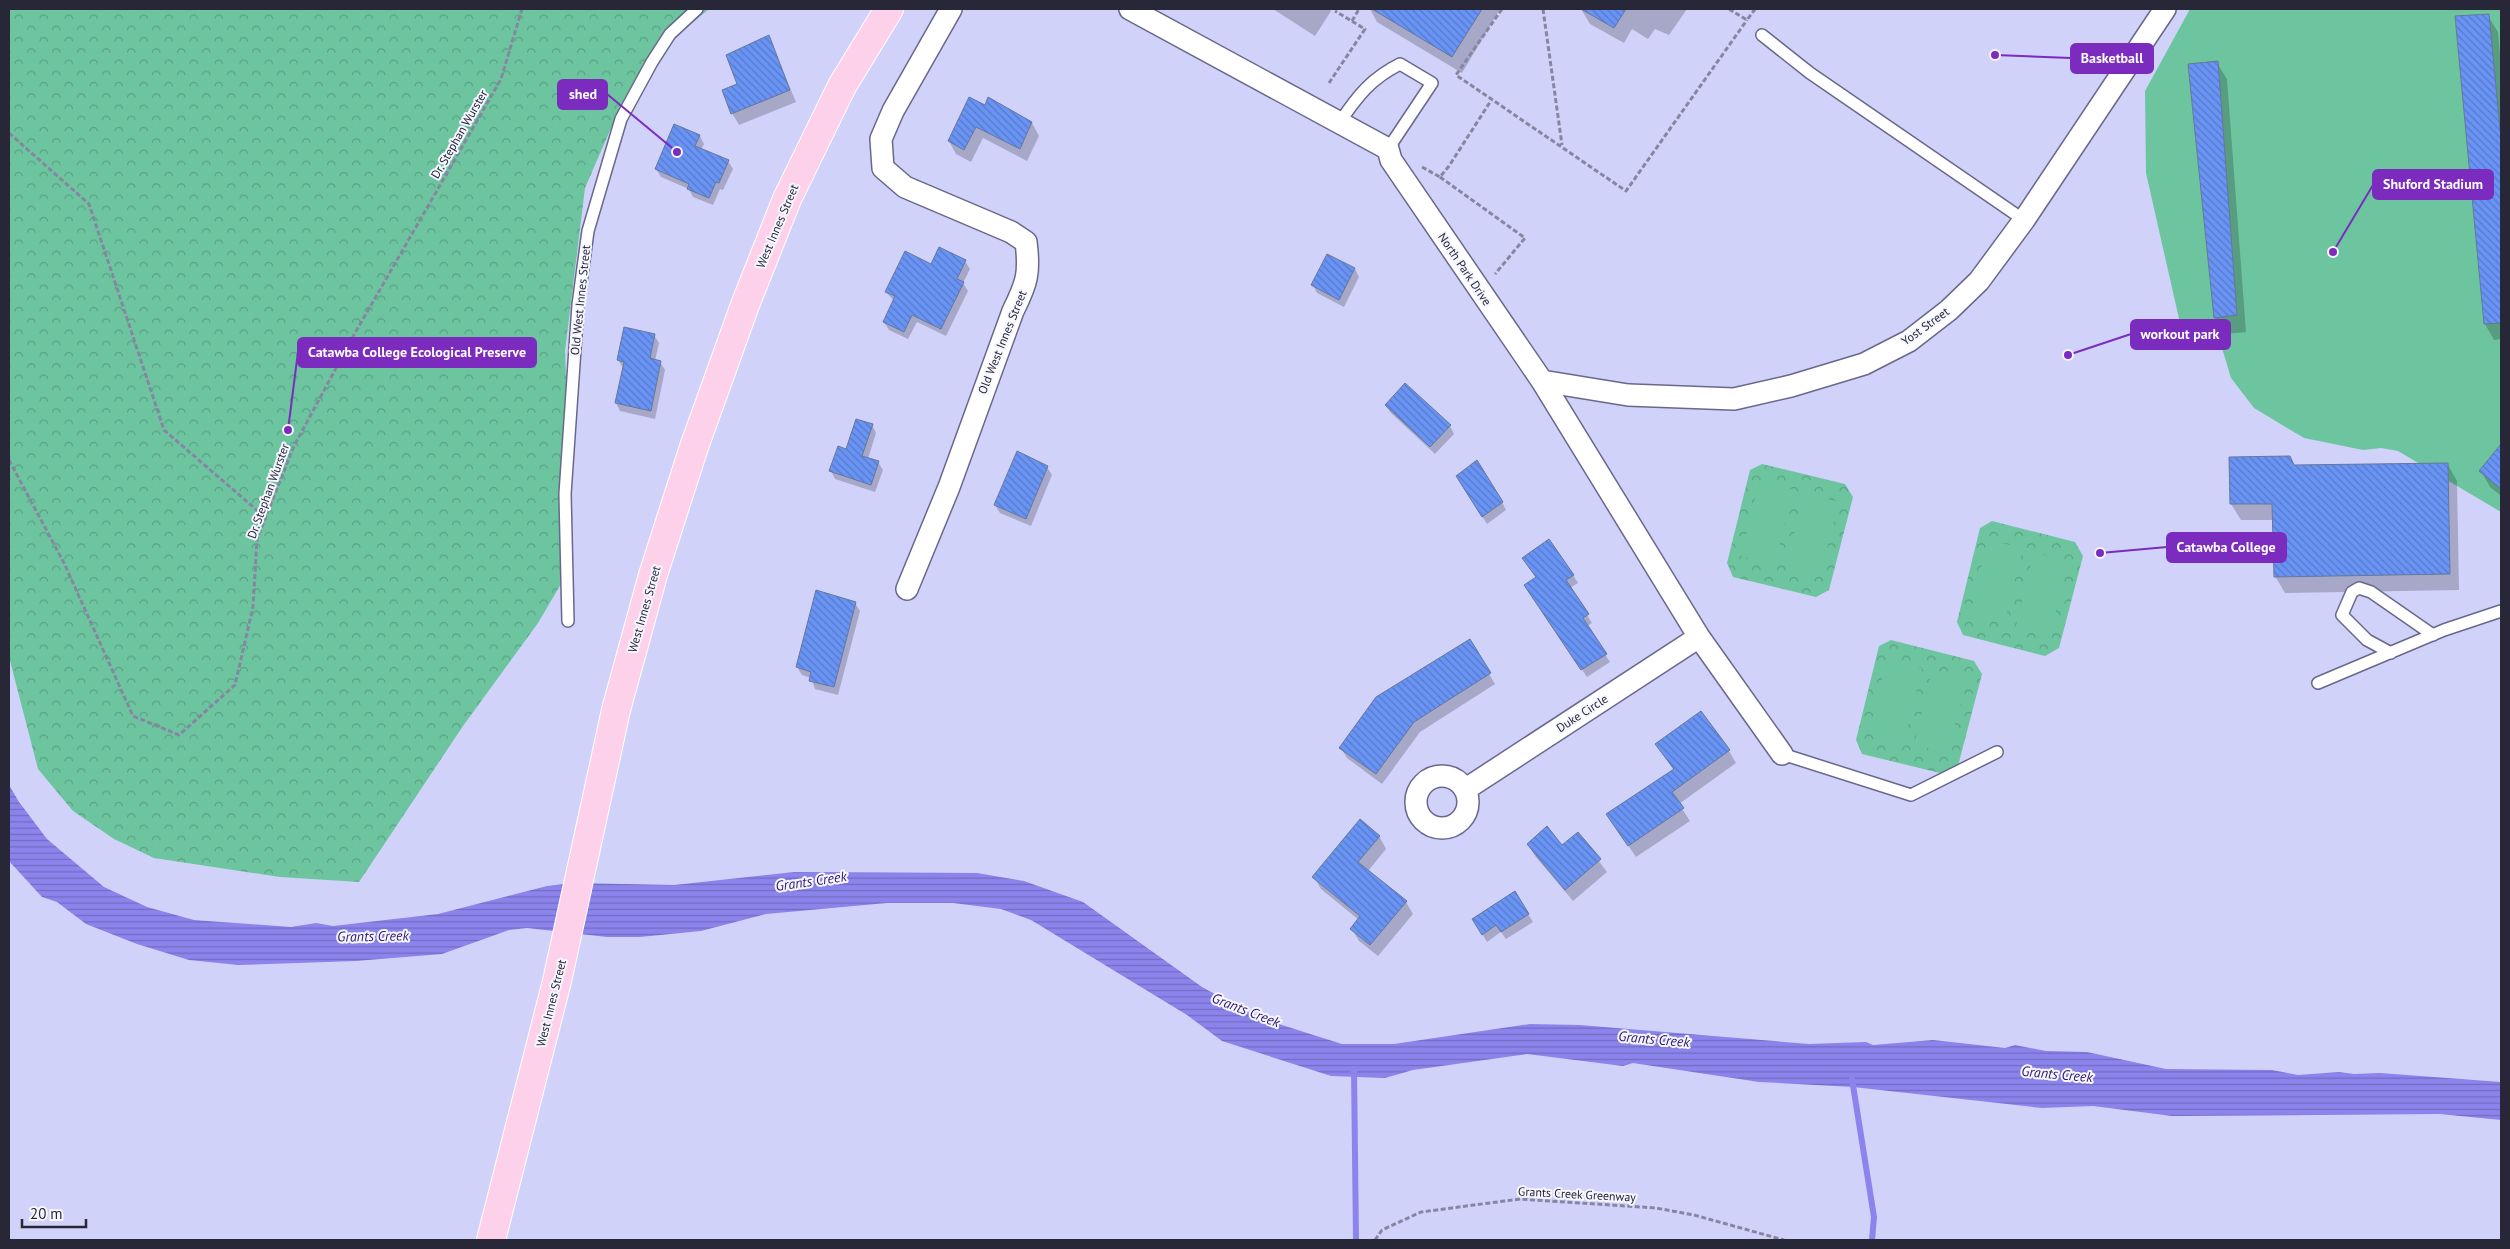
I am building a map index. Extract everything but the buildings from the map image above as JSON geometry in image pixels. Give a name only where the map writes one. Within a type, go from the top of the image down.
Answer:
[{"type":"main road","name":"West Innes Street","points":[[491,1240],[557,981],[616,710],[653,575],[694,447],[742,314],[796,182],[842,86],[890,9]]},
{"type":"street","name":"Old West Innes Street","points":[[907,589],[949,487],[1009,320],[1025,286],[1029,266],[1026,242],[1011,232],[905,186],[882,168],[881,139],[893,111],[951,9]]},
{"type":"street","points":[[1130,9],[1388,149]]},
{"type":"street","name":"Yost Street","points":[[1542,381],[1628,395],[1734,399],[1791,386],[1864,364],[1909,341],[1949,310],[1979,281],[2024,220],[2165,9]]},
{"type":"street","name":"North Park Drive","points":[[1388,149],[1391,160],[1542,381],[1699,637],[1782,754]]},
{"type":"street","name":"Duke Circle","points":[[1466,789],[1699,637]]},
{"type":"lane","name":"Old West Innes Street","points":[[568,621],[565,494],[578,305],[588,231],[621,119],[652,62],[670,34],[697,9]]},
{"type":"lane","points":[[1762,35],[1818,78],[2024,220]]},
{"type":"lane","points":[[1340,122],[1357,97],[1380,74],[1400,64],[1432,83],[1388,149]]},
{"type":"lane","points":[[2391,653],[2366,640],[2342,615],[2352,592],[2358,588],[2370,592],[2434,635]]},
{"type":"lane","points":[[2318,683],[2434,635],[2501,610]]},
{"type":"lane","points":[[1782,754],[1911,795],[1997,752]]},
{"type":"path","name":"Dr. Stephan Wurster","points":[[9,460],[64,562],[133,716],[179,735],[235,685],[253,607],[257,539],[294,446],[336,368],[501,79],[522,9]]},
{"type":"path","points":[[1352,21],[1359,9]]},
{"type":"path","points":[[1502,9],[1456,75],[1626,191],[1755,9]]},
{"type":"path","points":[[1543,9],[1562,146]]},
{"type":"path","points":[[1729,9],[1748,20]]},
{"type":"path","points":[[1329,83],[1365,29],[1335,11]]},
{"type":"path","points":[[1440,177],[1492,99]]},
{"type":"path","points":[[9,133],[89,204],[164,430],[266,518]]},
{"type":"path","points":[[1417,170],[1420,165],[1440,177],[1525,238],[1494,274]]},
{"type":"path","name":"Grants Creek Greenway","points":[[1375,1240],[1382,1230],[1420,1212],[1520,1198],[1656,1208],[1694,1215],[1784,1240]]},
{"type":"green space","points":[[9,9],[709,9],[670,41],[621,105],[585,188],[565,351],[571,509],[561,584],[538,623],[463,726],[359,882],[280,877],[154,858],[114,839],[73,811],[38,769],[9,657]]},
{"type":"green space","points":[[2190,9],[2501,9],[2501,512],[2398,451],[2381,448],[2363,450],[2304,438],[2254,408],[2231,378],[2219,338],[2182,332],[2146,173],[2145,91]]},
{"type":"green space","points":[[1762,464],[1845,484],[1853,497],[1829,590],[1816,597],[1733,577],[1727,563],[1750,470]]},
{"type":"green space","points":[[1759,482],[1793,490],[1775,565],[1741,556]]},
{"type":"green space","points":[[1804,493],[1839,502],[1820,576],[1786,568]]},
{"type":"green space","points":[[1992,521],[2075,542],[2083,556],[2059,648],[2045,656],[1963,635],[1957,622],[1980,528]]},
{"type":"green space","points":[[1988,540],[2023,548],[2004,623],[1970,615]]},
{"type":"green space","points":[[2034,552],[2068,561],[2050,635],[2016,627]]},
{"type":"green space","points":[[1891,640],[1974,661],[1982,674],[1958,766],[1944,774],[1862,754],[1856,740],[1879,646]]},
{"type":"green space","points":[[1887,659],[1922,668],[1904,742],[1869,734]]},
{"type":"green space","points":[[1932,670],[1966,679],[1948,753],[1914,745]]},
{"type":"water","name":"Grants Creek","points":[[9,785],[19,802],[47,839],[104,887],[147,907],[194,920],[291,927],[316,923],[333,926],[438,914],[547,886],[573,883],[674,885],[794,872],[977,873],[1024,881],[1083,902],[1202,987],[1257,1017],[1342,1044],[1394,1044],[1530,1024],[1580,1025],[1809,1044],[1866,1042],[1873,1045],[1933,1040],[2005,1048],[2015,1045],[2046,1051],[2087,1052],[2166,1069],[2272,1070],[2298,1075],[2339,1072],[2354,1074],[2380,1073],[2501,1082],[2501,1120],[2440,1114],[2172,1116],[2093,1106],[2042,1108],[1853,1087],[1759,1082],[1633,1063],[1623,1066],[1527,1054],[1413,1070],[1385,1078],[1331,1076],[1222,1041],[1187,1015],[1031,920],[1001,909],[953,903],[887,903],[766,914],[701,931],[640,937],[607,937],[527,928],[509,930],[442,954],[356,961],[238,965],[189,960],[137,944],[86,924],[57,902],[42,897],[9,861]]},
{"type":"waterway","points":[[1354,1069],[1356,1240]]},
{"type":"waterway","points":[[1852,1079],[1874,1217],[1872,1240]]},
{"type":"place","name":"Basketball","points":[[1995,55]]},
{"type":"place","name":"shed","points":[[677,152]]},
{"type":"place","name":"Shuford Stadium","points":[[2333,252]]},
{"type":"place","name":"workout park","points":[[2068,355]]},
{"type":"place","name":"Catawba College Ecological Preserve","points":[[288,430]]},
{"type":"place","name":"Catawba College","points":[[2100,553]]}]
